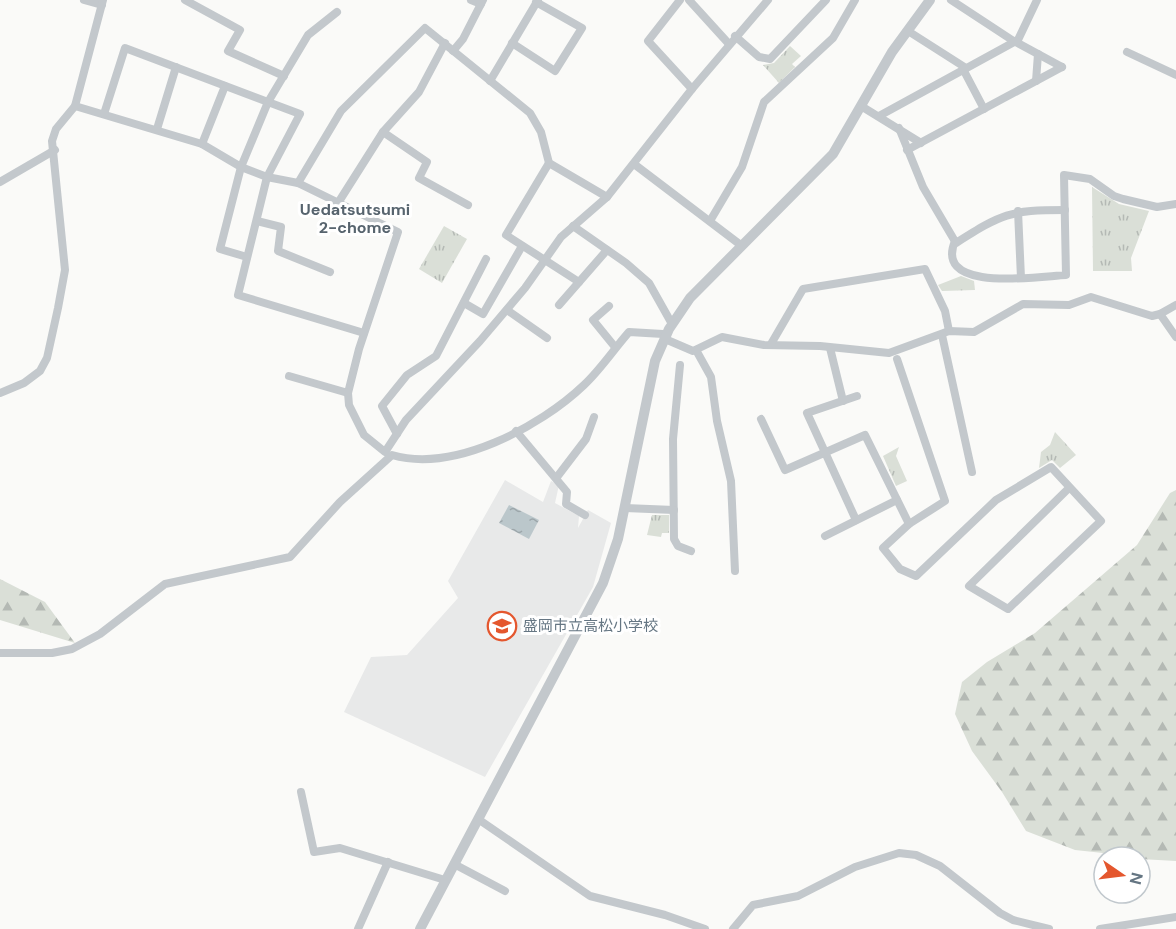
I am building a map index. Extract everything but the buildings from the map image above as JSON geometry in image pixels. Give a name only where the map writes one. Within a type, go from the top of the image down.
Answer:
[{"type":"street","points":[[0,393],[24,383],[40,371],[47,358],[56,318],[64,270],[55,150],[52,141],[56,129],[75,106],[103,2],[84,0]]},
{"type":"street","points":[[184,0],[240,30],[228,51],[284,76]]},
{"type":"street","points":[[453,51],[463,39],[482,2],[471,0]]},
{"type":"street","points":[[680,0],[648,41],[692,89]]},
{"type":"street","points":[[689,0],[732,40],[759,57],[770,59],[826,0]]},
{"type":"street","points":[[75,106],[202,144],[241,167],[267,177],[298,183],[398,232],[364,333],[348,393],[354,418],[364,435],[385,452],[416,408],[434,393],[507,310],[573,226],[607,197],[732,40],[768,0]]},
{"type":"street","points":[[710,221],[742,167],[764,102],[833,38],[855,0]]},
{"type":"street","points":[[420,929],[586,619],[603,583],[625,508],[655,361],[664,336],[690,298],[833,154],[892,52],[930,0]]},
{"type":"street","points":[[907,150],[1062,67],[1016,42],[951,0]]},
{"type":"street","points":[[879,116],[964,68],[1016,42],[1037,0]]},
{"type":"street","points":[[490,81],[537,1],[582,28],[555,70],[513,44]]},
{"type":"street","points":[[248,257],[220,249],[241,167],[268,102],[308,35],[337,12]]},
{"type":"street","points":[[298,183],[341,111],[425,28],[530,113],[541,132],[549,163],[607,197]]},
{"type":"street","points":[[908,31],[964,68],[984,109]]},
{"type":"street","points":[[338,203],[382,132],[419,92],[445,43]]},
{"type":"street","points":[[104,114],[125,48],[300,114],[267,177],[238,295],[364,333]]},
{"type":"street","points":[[1127,52],[1176,75]]},
{"type":"street","points":[[1036,81],[1038,54]]},
{"type":"street","points":[[157,129],[176,67]]},
{"type":"street","points":[[202,144],[225,86]]},
{"type":"street","points":[[861,106],[921,143]]},
{"type":"street","points":[[899,128],[923,187],[955,241],[954,261],[961,272],[986,278],[1066,275],[1064,175],[1090,179],[1114,196],[1123,199],[1157,207],[1176,204]]},
{"type":"street","points":[[382,132],[427,162],[418,178],[468,205]]},
{"type":"street","points":[[0,182],[55,150]]},
{"type":"street","points":[[549,163],[506,235],[579,282]]},
{"type":"street","points":[[634,164],[742,246]]},
{"type":"street","points":[[955,241],[956,243],[1001,215],[1018,211],[1065,210]]},
{"type":"street","points":[[1018,211],[1021,278]]},
{"type":"street","points":[[257,221],[281,227],[278,251],[330,272]]},
{"type":"street","points":[[573,226],[649,283],[672,324]]},
{"type":"street","points":[[483,314],[522,246]]},
{"type":"street","points":[[559,305],[607,250]]},
{"type":"street","points":[[397,434],[382,406],[407,375],[436,356],[486,259]]},
{"type":"street","points":[[771,344],[802,289],[925,269],[945,312],[945,333],[972,472]]},
{"type":"street","points":[[696,350],[722,337],[771,344],[889,353],[945,333],[975,332],[1023,304],[1069,304],[1091,297],[1141,314],[1160,314],[1176,305]]},
{"type":"street","points":[[464,303],[495,323]]},
{"type":"street","points":[[609,306],[593,320],[615,347]]},
{"type":"street","points":[[507,310],[547,338]]},
{"type":"street","points":[[1160,314],[1176,337]]},
{"type":"street","points":[[0,653],[52,653],[72,649],[100,634],[165,584],[290,557],[340,501],[392,455],[409,460],[434,460],[477,449],[516,431],[543,416],[585,385],[629,332],[664,336],[696,350],[711,377],[719,430],[731,481],[735,571]]},
{"type":"street","points":[[830,348],[843,401]]},
{"type":"street","points":[[897,359],[945,501],[909,524],[883,548],[900,569],[916,576],[996,500],[1051,467],[1101,521],[1008,609],[969,586],[1069,488]]},
{"type":"street","points":[[680,365],[674,439],[674,539],[678,546],[691,551]]},
{"type":"street","points":[[289,376],[348,393]]},
{"type":"street","points":[[856,520],[807,413],[857,396]]},
{"type":"street","points":[[557,477],[586,439],[594,417]]},
{"type":"street","points":[[761,419],[785,470],[865,435],[909,524]]},
{"type":"street","points":[[516,431],[557,477],[567,492],[566,504],[585,515]]},
{"type":"street","points":[[825,536],[897,500]]},
{"type":"street","points":[[625,508],[674,510]]},
{"type":"street","points":[[301,792],[314,852],[340,848],[446,880]]},
{"type":"street","points":[[478,819],[590,896],[665,915],[705,929]]},
{"type":"street","points":[[733,929],[753,905],[798,897],[855,867],[899,853],[916,855],[940,866],[1000,913],[1013,920],[1049,929]]},
{"type":"street","points":[[358,929],[388,862]]},
{"type":"street","points":[[454,864],[505,891]]},
{"type":"street","points":[[1100,929],[1176,917]]},
{"type":"shaded area","name":"盛岡市立高松小学校","points":[[505,480],[543,502],[551,481],[559,485],[555,503],[579,516],[578,528],[588,510],[611,523],[593,587],[485,777],[344,712],[371,657],[407,655],[458,598],[448,581]]},
{"type":"green space","points":[[790,46],[801,56],[792,64],[795,67],[779,83],[763,65],[774,63]]},
{"type":"green space","points":[[1092,187],[1119,204],[1149,211],[1131,258],[1132,271],[1093,271]]},
{"type":"green space","points":[[444,226],[467,239],[442,283],[419,269]]},
{"type":"green space","points":[[961,276],[974,281],[975,290],[942,291],[938,285]]},
{"type":"green space","points":[[1055,432],[1076,455],[1060,468],[1052,460],[1039,468],[1041,452],[1050,445]]},
{"type":"green space","points":[[899,447],[896,456],[907,481],[896,486],[883,456]]},
{"type":"green space","points":[[1176,490],[1176,861],[1152,860],[1152,845],[1092,845],[1092,852],[1075,850],[1026,831],[1002,792],[972,751],[955,714],[962,682],[987,662],[1035,633],[1137,545],[1170,493]]},
{"type":"green space","points":[[652,515],[669,515],[669,533],[662,533],[661,537],[647,535]]},
{"type":"green space","points":[[0,579],[45,602],[75,643],[0,620]]},
{"type":"water","points":[[509,505],[539,520],[529,539],[499,523]]},
{"type":"place","name":"盛岡市立高松小学校","points":[[502,626]]},
{"type":"district","name":"Uedatsutsumi 2-chome","points":[[355,218]]}]
